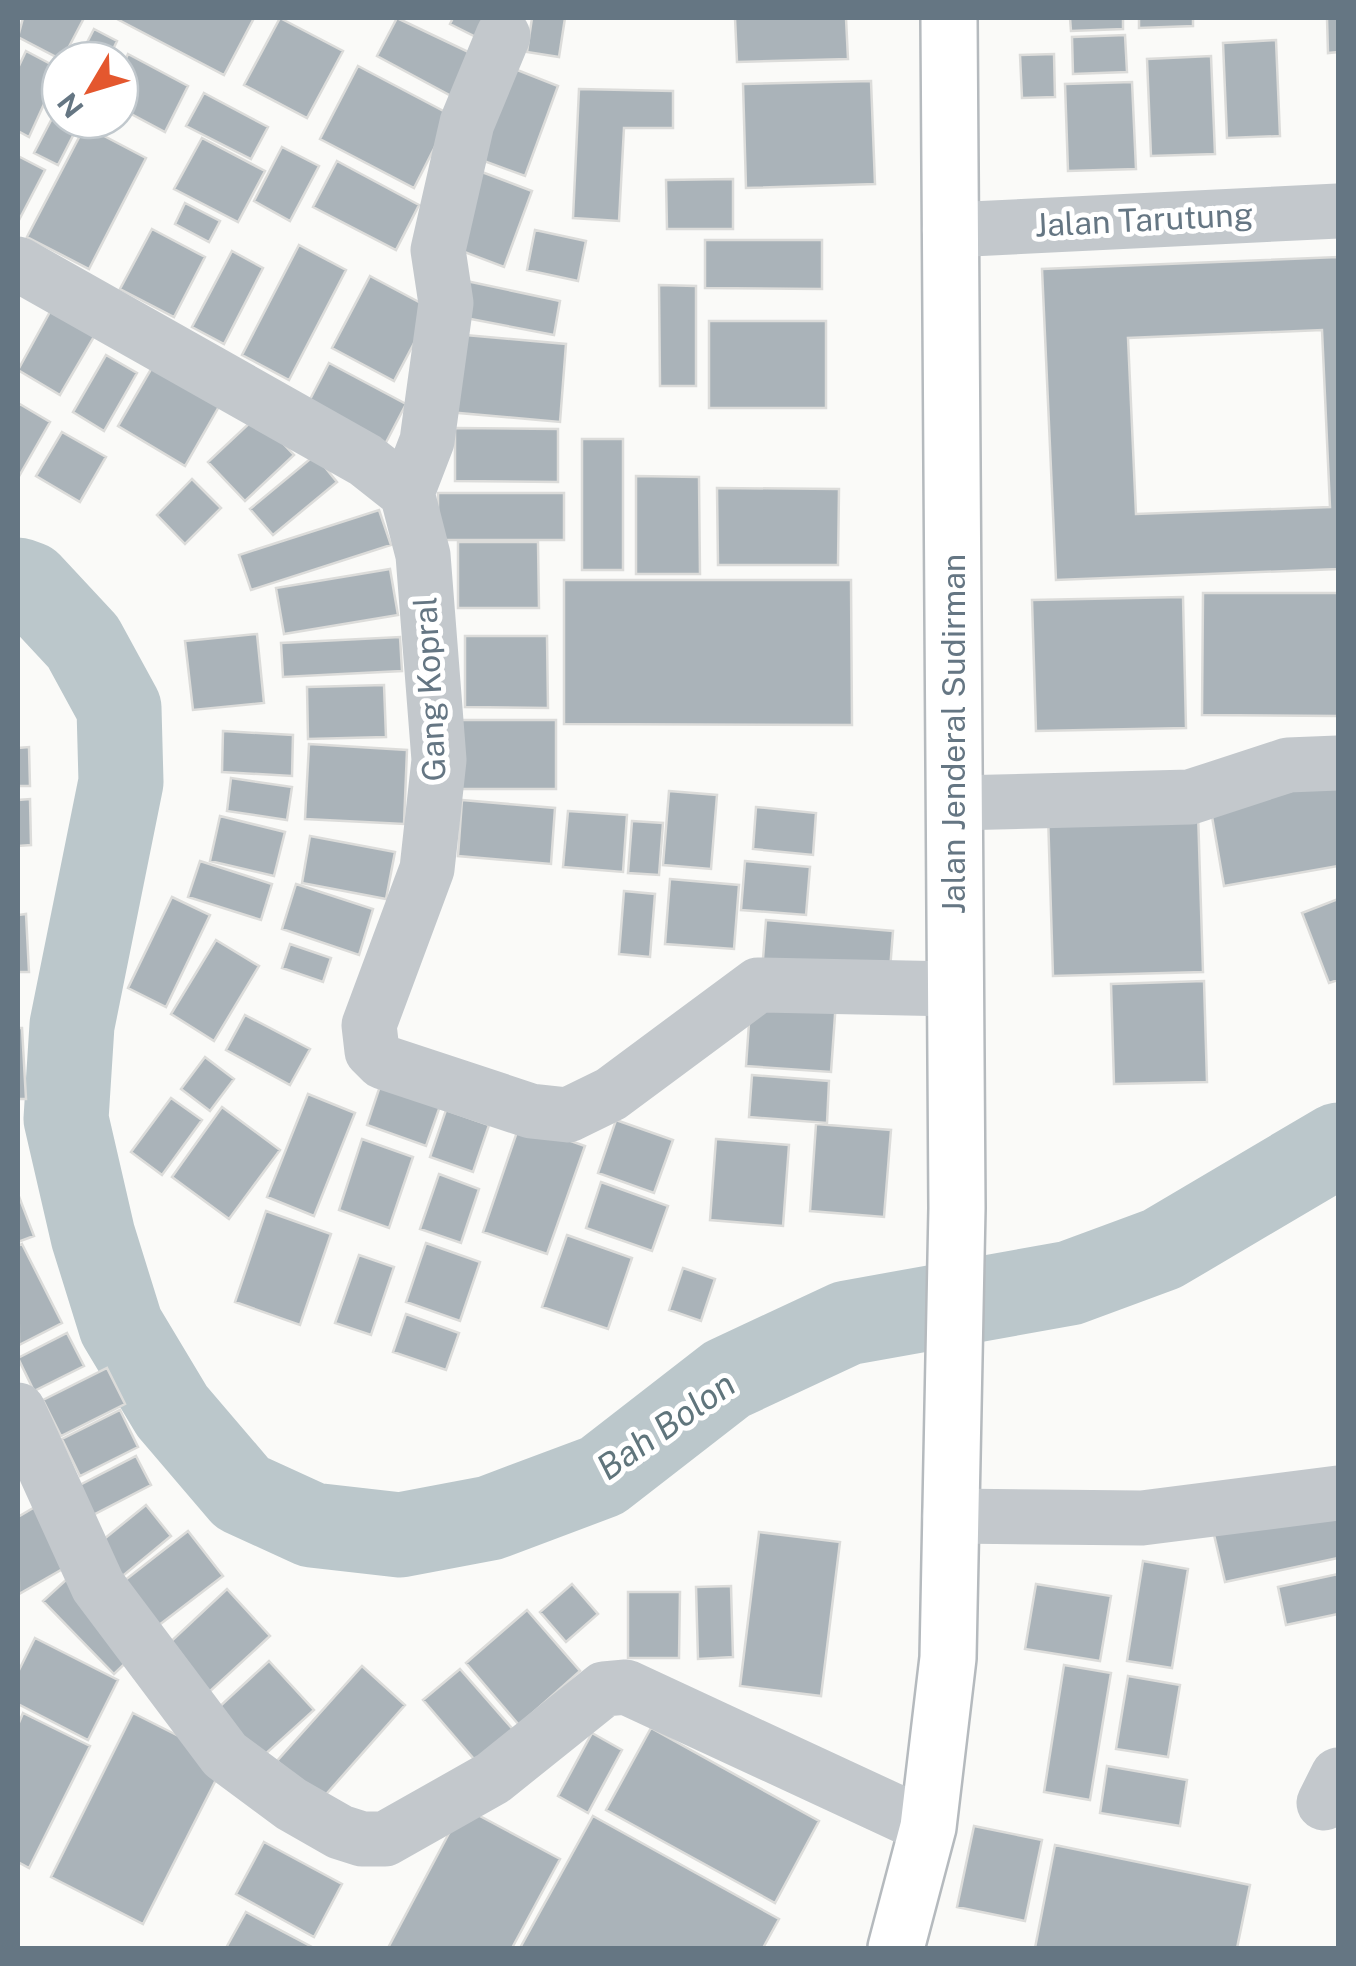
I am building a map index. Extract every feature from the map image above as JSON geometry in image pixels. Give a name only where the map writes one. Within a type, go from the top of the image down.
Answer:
[{"type":"main road","name":"Jalan Jenderal Sudirman","points":[[928,1827],[948,1658],[957,1208],[949,18]]},
{"type":"main road","points":[[896,1948],[928,1827]]},
{"type":"street","points":[[18,264],[366,460],[407,492],[427,441],[446,303],[438,250],[467,123],[503,36]]},
{"type":"street","name":"Jalan Tarutung","points":[[950,230],[1338,211]]},
{"type":"street","name":"Gang Kopral","points":[[407,492],[422,556],[438,760],[427,870],[369,1024],[372,1051],[383,1062],[531,1112],[568,1116],[612,1094],[758,985],[955,989]]},
{"type":"street","points":[[955,803],[1190,798],[1288,765],[1338,762]]},
{"type":"street","points":[[18,1410],[98,1586],[225,1756],[292,1804],[340,1832],[385,1839],[494,1778],[604,1690],[617,1686],[626,1686],[928,1827]]},
{"type":"street","points":[[950,1516],[1142,1518],[1338,1493]]},
{"type":"building","points":[[23,18],[84,18],[72,40],[40,40],[40,48],[18,37]]},
{"type":"building","points":[[115,18],[254,18],[224,75]]},
{"type":"building","points":[[280,18],[343,51],[307,118],[244,85]]},
{"type":"building","points":[[397,18],[477,56],[455,98],[377,56]]},
{"type":"building","points":[[453,18],[499,18],[486,42],[450,24]]},
{"type":"building","points":[[532,18],[565,18],[559,57],[527,52]]},
{"type":"building","points":[[735,18],[846,18],[848,59],[737,62]]},
{"type":"building","points":[[1070,18],[1123,18],[1123,29],[1071,31]]},
{"type":"building","points":[[1139,18],[1193,18],[1193,26],[1139,28]]},
{"type":"building","points":[[1327,18],[1338,18],[1338,52],[1328,53]]},
{"type":"building","points":[[94,29],[115,40],[88,40]]},
{"type":"building","points":[[1125,35],[1127,72],[1073,74],[1072,37]]},
{"type":"building","points":[[1276,40],[1280,136],[1227,138],[1223,43]]},
{"type":"building","points":[[26,51],[40,58],[40,113],[29,137],[18,131],[18,68]]},
{"type":"building","points":[[1054,54],[1055,97],[1022,98],[1020,55]]},
{"type":"building","points":[[1211,56],[1215,154],[1151,156],[1147,59]]},
{"type":"building","points":[[140,60],[188,86],[165,132],[140,119]]},
{"type":"building","points":[[358,66],[451,115],[414,188],[320,139]]},
{"type":"building","points":[[507,66],[558,86],[525,176],[473,157]]},
{"type":"building","points":[[871,81],[875,184],[746,188],[743,84]]},
{"type":"building","points":[[1132,82],[1136,169],[1068,171],[1065,84]]},
{"type":"building","points":[[579,89],[673,91],[673,128],[624,128],[619,221],[573,218]]},
{"type":"building","points":[[204,93],[268,127],[251,159],[186,126]]},
{"type":"building","points":[[202,138],[265,171],[238,222],[174,189]]},
{"type":"building","points":[[41,140],[71,140],[58,165],[34,153]]},
{"type":"building","points":[[78,140],[112,140],[146,158],[89,269],[27,237]]},
{"type":"building","points":[[282,147],[319,166],[290,221],[254,201]]},
{"type":"building","points":[[18,156],[45,170],[18,222]]},
{"type":"building","points":[[337,161],[419,205],[396,250],[313,207]]},
{"type":"building","points":[[474,169],[532,191],[504,267],[446,245]]},
{"type":"building","points":[[733,179],[733,229],[667,229],[666,180]]},
{"type":"building","points":[[185,203],[220,221],[209,242],[175,224]]},
{"type":"building","points":[[152,229],[205,257],[174,317],[120,289]]},
{"type":"building","points":[[535,230],[586,241],[578,281],[527,270]]},
{"type":"building","points":[[705,240],[822,240],[822,289],[705,288]]},
{"type":"building","points":[[299,245],[346,270],[289,380],[242,355]]},
{"type":"building","points":[[232,251],[263,268],[224,344],[192,327]]},
{"type":"building","points":[[1338,257],[1338,569],[1056,580],[1042,269]],"holes":[[[1322,330],[1330,507],[1136,514],[1128,338]]]},
{"type":"building","points":[[370,276],[432,309],[394,381],[332,348]]},
{"type":"building","points":[[457,279],[560,301],[554,335],[450,315]]},
{"type":"building","points":[[659,285],[696,286],[696,386],[660,386]]},
{"type":"building","points":[[51,310],[95,335],[60,395],[18,370]]},
{"type":"building","points":[[709,321],[826,321],[826,408],[709,408]]},
{"type":"building","points":[[454,334],[566,344],[560,422],[448,412]]},
{"type":"building","points":[[106,355],[137,373],[104,431],[73,412]]},
{"type":"building","points":[[329,363],[406,404],[381,452],[304,411]]},
{"type":"building","points":[[154,364],[221,403],[185,466],[118,426]]},
{"type":"building","points":[[18,403],[50,422],[18,478]]},
{"type":"building","points":[[257,416],[294,455],[245,501],[208,462]]},
{"type":"building","points":[[455,428],[558,429],[558,482],[455,481]]},
{"type":"building","points":[[62,432],[106,457],[80,502],[36,476]]},
{"type":"building","points":[[582,439],[623,439],[623,570],[582,570]]},
{"type":"building","points":[[315,455],[337,482],[273,535],[250,509]]},
{"type":"building","points":[[636,476],[699,477],[700,574],[636,574]]},
{"type":"building","points":[[192,479],[221,508],[185,544],[157,515]]},
{"type":"building","points":[[717,488],[839,489],[838,565],[718,565]]},
{"type":"building","points":[[438,493],[564,493],[564,540],[438,540]]},
{"type":"building","points":[[379,510],[391,545],[251,590],[239,555]]},
{"type":"building","points":[[458,542],[538,542],[539,608],[458,608]]},
{"type":"building","points":[[390,569],[398,615],[284,634],[276,588]]},
{"type":"building","points":[[564,580],[851,580],[852,725],[564,724]]},
{"type":"building","points":[[1203,593],[1338,593],[1338,716],[1202,715]]},
{"type":"building","points":[[1183,597],[1186,728],[1036,731],[1032,600]]},
{"type":"building","points":[[257,634],[264,703],[193,710],[185,641]]},
{"type":"building","points":[[465,636],[547,636],[548,708],[465,707]]},
{"type":"building","points":[[400,637],[402,671],[283,677],[281,643]]},
{"type":"building","points":[[384,685],[386,737],[308,739],[307,687]]},
{"type":"building","points":[[456,720],[556,720],[556,789],[457,789]]},
{"type":"building","points":[[223,731],[293,735],[292,776],[222,772]]},
{"type":"building","points":[[309,744],[407,750],[404,824],[305,819]]},
{"type":"building","points":[[29,747],[30,786],[18,786],[18,748]]},
{"type":"building","points":[[231,778],[292,787],[287,820],[227,811]]},
{"type":"building","points":[[1338,783],[1338,866],[1224,886],[1210,805]]},
{"type":"building","points":[[669,791],[717,795],[711,869],[663,865]]},
{"type":"building","points":[[30,799],[31,845],[18,846],[18,800]]},
{"type":"building","points":[[462,800],[555,808],[551,864],[458,856]]},
{"type":"building","points":[[756,807],[816,813],[813,855],[753,849]]},
{"type":"building","points":[[568,811],[627,815],[623,872],[563,867]]},
{"type":"building","points":[[1198,812],[1203,972],[1053,976],[1048,815]]},
{"type":"building","points":[[220,816],[285,832],[274,876],[210,861]]},
{"type":"building","points":[[632,821],[663,823],[659,875],[628,873]]},
{"type":"building","points":[[310,836],[395,852],[386,899],[302,883]]},
{"type":"building","points":[[200,861],[272,884],[261,920],[188,897]]},
{"type":"building","points":[[745,861],[810,867],[806,915],[741,910]]},
{"type":"building","points":[[670,879],[739,885],[734,949],[665,944]]},
{"type":"building","points":[[296,884],[373,909],[359,955],[282,929]]},
{"type":"building","points":[[624,891],[655,894],[650,957],[619,954]]},
{"type":"building","points":[[172,897],[210,915],[166,1007],[128,988]]},
{"type":"building","points":[[1338,899],[1338,980],[1329,983],[1302,913]]},
{"type":"building","points":[[26,914],[29,972],[18,972],[18,915]]},
{"type":"building","points":[[766,920],[893,931],[890,970],[763,959]]},
{"type":"building","points":[[216,940],[259,966],[214,1041],[171,1014]]},
{"type":"building","points":[[290,944],[331,958],[323,982],[282,968]]},
{"type":"building","points":[[1204,981],[1207,1082],[1114,1084],[1111,984]]},
{"type":"building","points":[[751,994],[836,1001],[831,1072],[746,1066]]},
{"type":"building","points":[[245,1015],[310,1049],[290,1085],[226,1050]]},
{"type":"building","points":[[18,1028],[22,1028],[26,1099],[18,1099]]},
{"type":"building","points":[[205,1057],[234,1079],[210,1111],[181,1089]]},
{"type":"building","points":[[385,1071],[445,1092],[426,1146],[367,1125]]},
{"type":"building","points":[[752,1075],[829,1081],[827,1123],[749,1117]]},
{"type":"building","points":[[308,1094],[355,1113],[314,1216],[267,1197]]},
{"type":"building","points":[[171,1098],[202,1120],[162,1175],[131,1152]]},
{"type":"building","points":[[222,1107],[280,1150],[229,1219],[172,1177]]},
{"type":"building","points":[[446,1110],[489,1125],[473,1172],[430,1157]]},
{"type":"building","points":[[616,1120],[673,1140],[654,1193],[598,1173]]},
{"type":"building","points":[[520,1123],[585,1146],[547,1254],[483,1232]]},
{"type":"building","points":[[816,1124],[891,1130],[884,1217],[810,1211]]},
{"type":"building","points":[[362,1139],[413,1157],[389,1228],[339,1210]]},
{"type":"building","points":[[716,1139],[789,1145],[783,1226],[710,1220]]},
{"type":"building","points":[[439,1174],[479,1189],[461,1243],[420,1229]]},
{"type":"building","points":[[601,1182],[668,1206],[652,1251],[586,1228]]},
{"type":"building","points":[[18,1194],[34,1236],[18,1242]]},
{"type":"building","points":[[266,1211],[331,1234],[300,1325],[235,1302]]},
{"type":"building","points":[[567,1235],[632,1258],[608,1329],[542,1307]]},
{"type":"building","points":[[426,1243],[480,1262],[460,1321],[406,1302]]},
{"type":"building","points":[[22,1244],[62,1323],[19,1345],[18,1246]]},
{"type":"building","points":[[359,1255],[394,1267],[371,1335],[335,1323]]},
{"type":"building","points":[[683,1268],[715,1279],[701,1321],[669,1310]]},
{"type":"building","points":[[406,1314],[459,1333],[446,1370],[393,1352]]},
{"type":"building","points":[[67,1333],[84,1366],[34,1391],[18,1358]]},
{"type":"building","points":[[107,1368],[125,1404],[61,1436],[43,1400]]},
{"type":"building","points":[[120,1410],[138,1447],[80,1476],[62,1439]]},
{"type":"building","points":[[136,1456],[151,1485],[89,1517],[74,1488]]},
{"type":"building","points":[[40,1504],[73,1563],[19,1594],[18,1517]]},
{"type":"building","points":[[146,1505],[171,1536],[119,1579],[93,1548]]},
{"type":"building","points":[[1338,1513],[1338,1558],[1225,1582],[1212,1526]]},
{"type":"building","points":[[188,1531],[223,1576],[150,1632],[115,1588]]},
{"type":"building","points":[[759,1532],[840,1542],[821,1696],[740,1686]]},
{"type":"building","points":[[1143,1561],[1188,1569],[1172,1668],[1127,1661]]},
{"type":"building","points":[[1338,1574],[1338,1614],[1286,1625],[1278,1587]]},
{"type":"building","points":[[67,1579],[137,1652],[114,1674],[43,1601]]},
{"type":"building","points":[[572,1584],[598,1614],[566,1642],[540,1612]]},
{"type":"building","points":[[1036,1584],[1111,1596],[1100,1661],[1025,1649]]},
{"type":"building","points":[[731,1586],[733,1657],[698,1659],[696,1587]]},
{"type":"building","points":[[227,1589],[270,1636],[207,1694],[164,1648]]},
{"type":"building","points":[[628,1592],[680,1592],[679,1658],[628,1658]]},
{"type":"building","points":[[527,1610],[580,1671],[519,1725],[466,1663]]},
{"type":"building","points":[[35,1638],[118,1680],[88,1740],[18,1704],[18,1672]]},
{"type":"building","points":[[269,1661],[314,1710],[261,1758],[217,1709]]},
{"type":"building","points":[[1064,1665],[1111,1673],[1090,1800],[1044,1792]]},
{"type":"building","points":[[362,1666],[405,1705],[321,1800],[277,1761]]},
{"type":"building","points":[[460,1669],[517,1734],[480,1766],[423,1700]]},
{"type":"building","points":[[1128,1676],[1180,1685],[1168,1757],[1116,1749]]},
{"type":"building","points":[[23,1713],[90,1746],[29,1868],[18,1862],[18,1725]]},
{"type":"building","points":[[133,1713],[226,1760],[143,1924],[51,1877]]},
{"type":"building","points":[[651,1728],[819,1821],[775,1903],[606,1810]]},
{"type":"building","points":[[592,1733],[622,1750],[588,1813],[558,1796]]},
{"type":"building","points":[[1107,1766],[1187,1780],[1180,1826],[1100,1813]]},
{"type":"building","points":[[463,1807],[560,1859],[512,1948],[388,1948]]},
{"type":"building","points":[[593,1816],[779,1919],[763,1948],[520,1948]]},
{"type":"building","points":[[974,1826],[1042,1840],[1025,1921],[957,1907]]},
{"type":"building","points":[[264,1842],[342,1884],[314,1937],[236,1894]]},
{"type":"building","points":[[1055,1845],[1250,1885],[1237,1948],[1035,1948]]},
{"type":"building","points":[[246,1912],[314,1948],[226,1948]]},
{"type":"waterway","name":"Bah Bolon","points":[[18,580],[29,584],[83,642],[119,708],[121,782],[72,1025],[66,1119],[93,1236],[121,1326],[172,1411],[242,1493],[312,1525],[400,1535],[490,1518],[602,1476],[727,1379],[847,1323],[1070,1283],[1162,1249],[1338,1145]]}]
